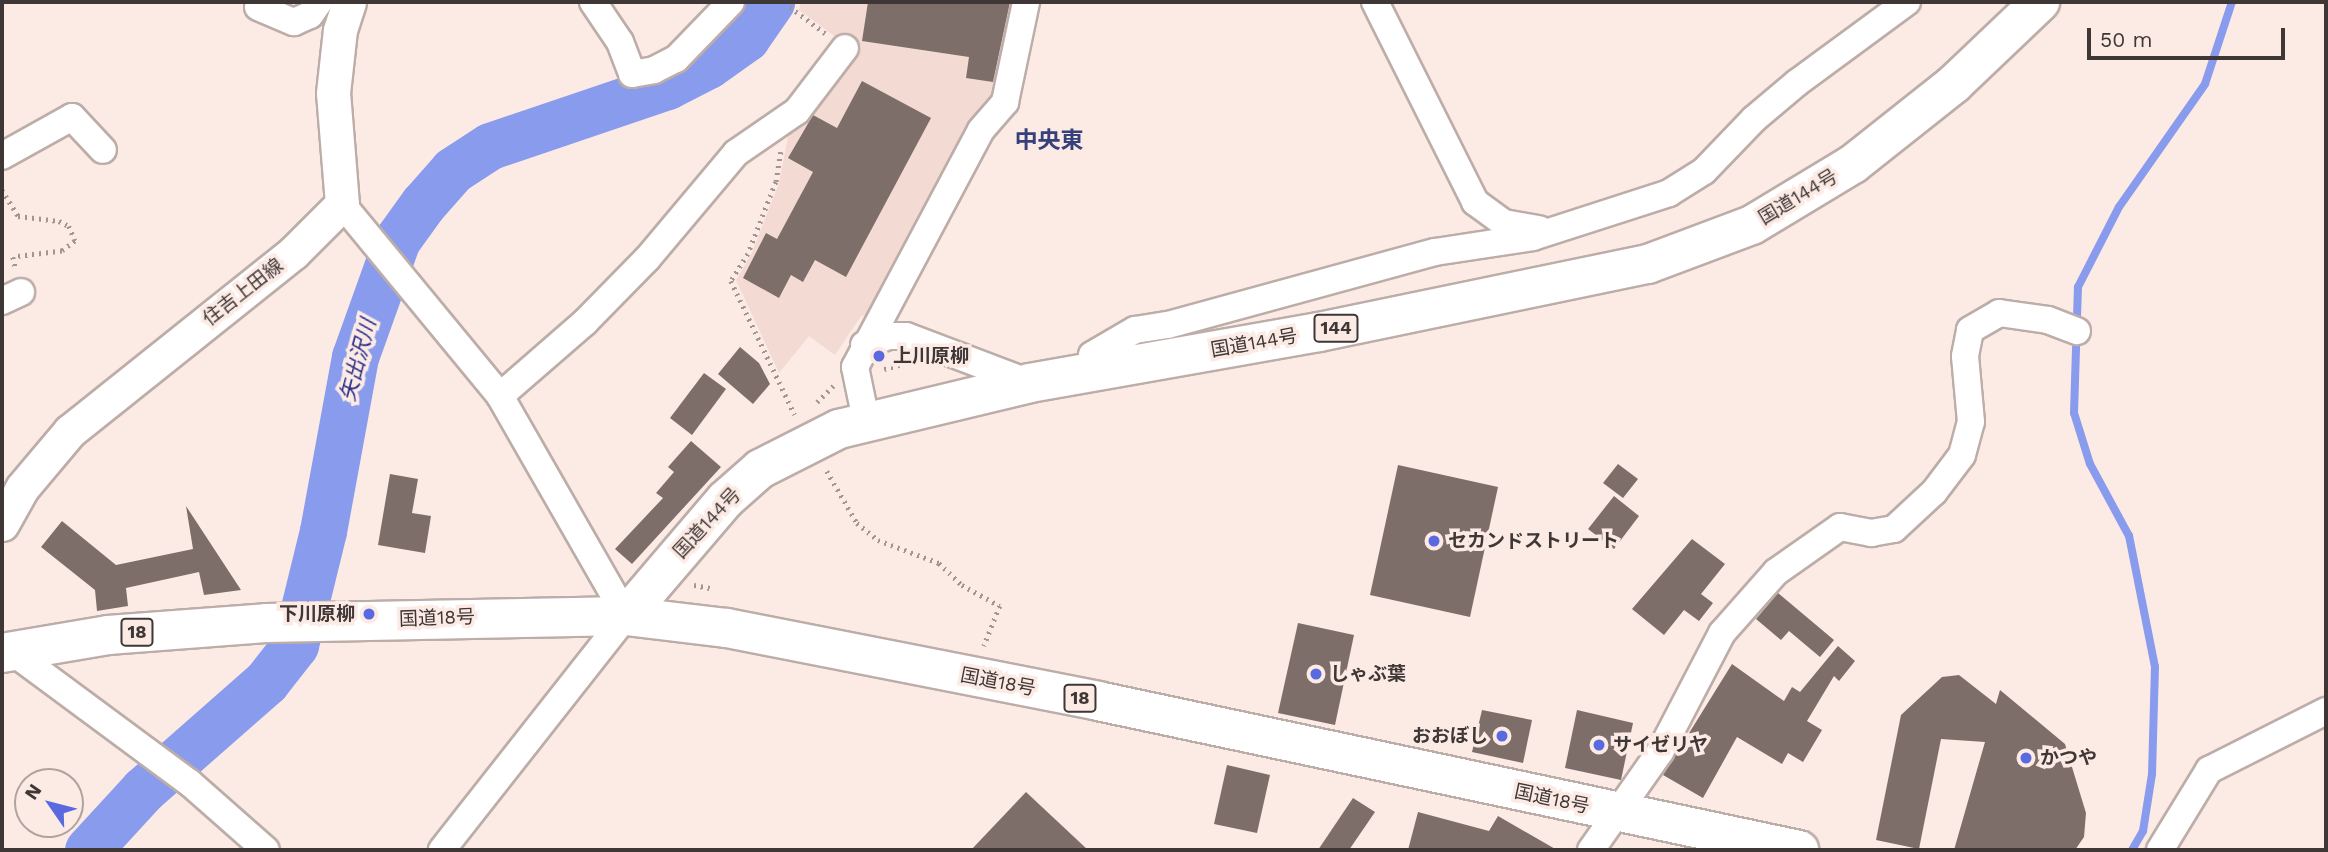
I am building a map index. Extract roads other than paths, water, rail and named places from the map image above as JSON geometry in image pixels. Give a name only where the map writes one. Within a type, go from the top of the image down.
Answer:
[{"type":"highway","name":"国道144号","points":[[626,616],[725,500],[805,429],[866,420],[1091,371],[1319,332],[1648,264],[1752,225],[1853,164],[1954,84],[2040,2]]},
{"type":"highway","name":"国道18号","points":[[4,648],[108,635],[266,623],[626,616],[727,628],[980,678],[1799,850]]},
{"type":"main road","points":[[342,204],[332,93],[340,30],[349,2]]},
{"type":"main road","name":"住吉上田線","points":[[2,524],[22,488],[70,431],[293,253],[342,204]]},
{"type":"street","points":[[258,7],[294,22],[310,15],[318,2]]},
{"type":"street","points":[[593,2],[620,42],[632,74],[654,70],[676,59],[731,2]]},
{"type":"street","points":[[866,420],[854,378],[864,345],[981,130],[1005,102],[1027,2]]},
{"type":"street","points":[[1375,2],[1475,202],[1504,223],[1551,231]]},
{"type":"street","points":[[1091,371],[1092,355],[1135,330],[1168,326],[1435,252],[1551,231],[1669,192],[1703,171],[1754,119],[1907,2]]},
{"type":"street","points":[[499,396],[585,322],[648,259],[737,153],[786,121],[845,48]]},
{"type":"street","points":[[2,156],[72,117],[103,150]]},
{"type":"street","points":[[342,204],[499,396],[626,616],[442,850]]},
{"type":"street","points":[[1591,850],[1619,814],[1660,752],[1722,633],[1776,572],[1840,527],[1871,533],[1894,529],[1934,492],[1955,464],[1971,422],[1965,356],[1970,330],[1999,313],[2048,320],[2077,331]]},
{"type":"street","points":[[864,345],[889,336],[906,336],[1030,383]]},
{"type":"street","points":[[4,648],[190,783],[266,850]]},
{"type":"street","points":[[2160,850],[2209,770],[2326,711]]},
{"type":"waterway","name":"矢出沢川","points":[[88,850],[143,790],[266,682],[295,645],[323,531],[355,357],[397,240],[423,204],[453,170],[490,146],[667,86],[708,65],[746,38],[771,2]]},
{"type":"waterway","points":[[2132,850],[2143,831],[2152,774],[2155,667],[2129,536],[2090,464],[2074,413],[2078,287],[2119,207],[2205,84],[2232,2]]},
{"type":"place","name":"上川原柳","points":[[879,356]]},
{"type":"place","name":"セカンドストリート","points":[[1434,541]]},
{"type":"place","name":"下川原柳","points":[[369,614]]},
{"type":"place","name":"しゃぶ葉","points":[[1316,674]]},
{"type":"place","name":"おおぼし","points":[[1502,736]]},
{"type":"place","name":"サイゼリヤ","points":[[1599,745]]},
{"type":"place","name":"かつや","points":[[2026,758]]},
{"type":"district","name":"中央東","points":[[1049,141]]}]
